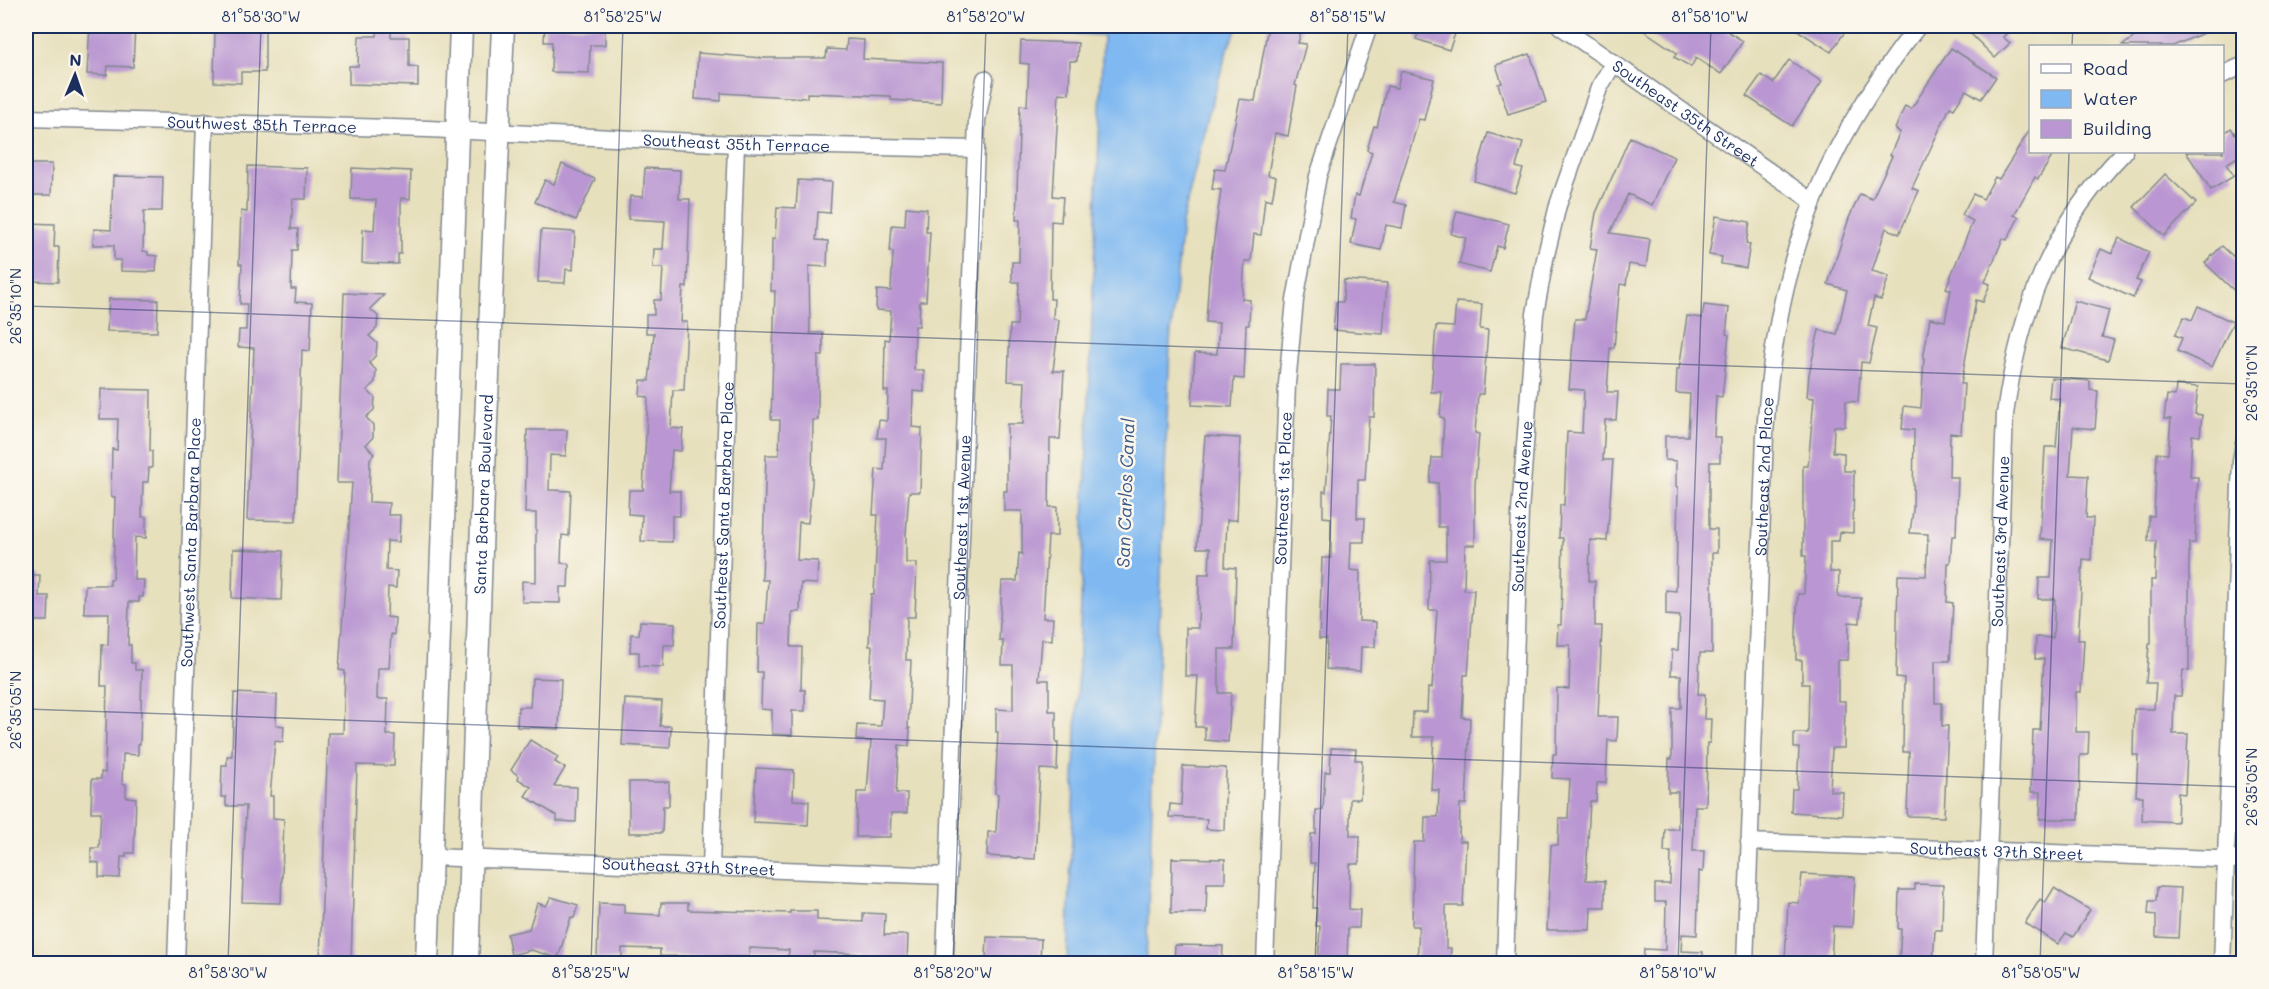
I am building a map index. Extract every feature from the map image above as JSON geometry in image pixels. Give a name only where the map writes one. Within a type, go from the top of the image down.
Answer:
[{"type":"main road","points":[[427,963],[461,26]]},
{"type":"main road","name":"Santa Barbara Boulevard","points":[[467,963],[483,492],[503,26]]},
{"type":"main road","points":[[444,491],[483,492]]},
{"type":"street","name":"Southeast 1st Place","points":[[1265,963],[1287,384],[1295,300],[1318,176],[1369,26]]},
{"type":"street","name":"Southeast 35th Street","points":[[1560,26],[1812,201]]},
{"type":"street","name":"Southeast 2nd Place","points":[[1745,963],[1768,387],[1774,339],[1796,246],[1812,201],[1845,134],[1872,88],[1918,26]]},
{"type":"street","name":"Southeast 2nd Avenue","points":[[1504,963],[1520,511],[1535,314],[1558,205],[1599,88],[1613,64]]},
{"type":"street","points":[[2224,74],[2244,64]]},
{"type":"street","name":"Southeast 1st Avenue","points":[[945,957],[977,120],[985,79]]},
{"type":"street","name":"Southwest 35th Terrace","points":[[26,118],[498,133]]},
{"type":"street","name":"Southwest Santa Barbara Place","points":[[176,963],[205,122]]},
{"type":"street","name":"Southeast 35th Terrace","points":[[498,133],[736,144],[976,149]]},
{"type":"street","name":"Southeast Santa Barbara Place","points":[[711,867],[736,144]]},
{"type":"street","name":"Southeast 3rd Avenue","points":[[1984,963],[2005,426],[2011,370],[2029,306],[2045,265],[2079,206],[2123,153]]},
{"type":"street","points":[[2222,963],[2241,461],[2244,443]]},
{"type":"street","name":"Southeast 37th Street","points":[[1749,842],[2244,860]]},
{"type":"street","name":"Southeast 37th Street","points":[[431,857],[948,876]]},
{"type":"water","name":"San Carlos Canal","points":[[882,26],[1238,26],[1227,51],[1208,116],[1182,223],[1170,343],[1146,963],[1067,963],[1103,35]]},
{"type":"building","points":[[90,26],[135,26],[133,67],[108,66],[107,75],[87,74]]},
{"type":"building","points":[[377,26],[391,26],[391,37],[409,37],[409,66],[418,67],[418,86],[349,84],[349,66],[358,66],[359,36],[377,36]]},
{"type":"building","points":[[545,26],[605,26],[605,45],[590,45],[589,73],[551,72],[552,42],[544,42]]},
{"type":"building","points":[[1268,26],[1303,26],[1298,43],[1306,44],[1295,85],[1297,86],[1288,136],[1275,133],[1268,175],[1276,177],[1272,200],[1265,198],[1261,235],[1254,234],[1251,261],[1245,261],[1242,299],[1250,300],[1249,325],[1246,325],[1244,379],[1234,378],[1232,407],[1192,405],[1195,353],[1217,354],[1219,323],[1206,322],[1209,275],[1221,190],[1212,189],[1215,169],[1225,170],[1240,99],[1255,101]]},
{"type":"building","points":[[1421,26],[1458,26],[1449,50],[1416,39]]},
{"type":"building","points":[[1637,26],[1719,26],[1743,41],[1721,74],[1696,58],[1691,67],[1674,57],[1677,53]]},
{"type":"building","points":[[1791,26],[1849,26],[1831,52]]},
{"type":"building","points":[[1963,26],[2014,26],[2003,37],[2010,43],[1995,58]]},
{"type":"building","points":[[2150,26],[2220,26],[2175,45],[2123,45]]},
{"type":"building","points":[[215,29],[265,30],[265,72],[241,72],[241,83],[214,82]]},
{"type":"building","points":[[847,39],[864,40],[863,59],[942,63],[941,103],[891,100],[891,96],[807,93],[807,98],[721,93],[721,101],[695,99],[698,53],[763,58],[826,58],[827,49],[846,50]]},
{"type":"building","points":[[1021,41],[1078,43],[1077,61],[1070,61],[1069,94],[1059,93],[1053,196],[1063,197],[1061,222],[1051,221],[1050,299],[1054,299],[1053,319],[1059,320],[1053,371],[1064,371],[1060,439],[1050,439],[1049,507],[1057,507],[1057,536],[1048,536],[1043,618],[1053,618],[1052,640],[1042,639],[1039,680],[1049,680],[1049,711],[1056,711],[1056,743],[1058,743],[1057,770],[1040,769],[1035,859],[987,856],[988,832],[996,832],[998,732],[996,732],[996,709],[1013,710],[1013,665],[1002,665],[1003,641],[999,641],[1002,581],[1017,581],[1019,553],[1022,554],[1022,511],[1004,511],[1004,491],[1007,491],[1007,424],[1023,424],[1025,382],[1008,381],[1010,325],[1017,325],[1019,282],[1012,282],[1012,262],[1019,262],[1020,220],[1016,220],[1020,105],[1027,106],[1029,64],[1020,63]]},
{"type":"building","points":[[1951,48],[1996,77],[1981,99],[1966,90],[1954,109],[1950,107],[1912,188],[1919,191],[1899,234],[1886,228],[1872,271],[1889,276],[1881,300],[1874,298],[1868,326],[1877,328],[1869,363],[1861,362],[1858,402],[1846,401],[1845,426],[1834,426],[1833,452],[1844,453],[1844,471],[1854,471],[1853,533],[1840,532],[1839,541],[1830,541],[1830,572],[1839,572],[1838,597],[1861,598],[1860,623],[1849,622],[1848,660],[1838,660],[1838,701],[1845,701],[1844,748],[1832,748],[1830,791],[1843,792],[1842,815],[1791,812],[1792,789],[1797,789],[1799,748],[1794,748],[1794,733],[1808,733],[1809,684],[1802,684],[1802,660],[1796,660],[1796,631],[1798,594],[1804,594],[1806,556],[1803,556],[1803,466],[1808,466],[1814,398],[1807,397],[1809,374],[1819,330],[1837,334],[1847,290],[1828,284],[1849,218],[1860,194],[1872,199],[1892,156],[1890,155],[1900,132],[1895,129],[1905,106],[1911,109]]},
{"type":"building","points":[[1530,54],[1546,102],[1508,114],[1498,84],[1502,83],[1496,65]]},
{"type":"building","points":[[1789,60],[1822,82],[1792,126],[1746,96],[1761,75],[1773,83]]},
{"type":"building","points":[[1401,71],[1434,79],[1424,120],[1419,119],[1394,202],[1406,205],[1402,228],[1386,225],[1381,250],[1351,244],[1356,219],[1351,218],[1355,195],[1359,196],[1372,152],[1367,150],[1374,126],[1377,127],[1387,86],[1397,88]]},
{"type":"building","points":[[2231,128],[2244,147],[2244,153],[2226,164],[2234,176],[2211,190],[2187,153],[2224,153],[2224,133]]},
{"type":"building","points":[[2029,131],[2029,153],[2054,153],[2038,179],[2035,177],[2014,215],[2019,217],[2007,240],[2003,238],[1985,282],[1990,284],[1983,302],[1976,300],[1961,384],[1964,384],[1961,434],[1950,433],[1949,477],[1958,477],[1956,536],[1952,536],[1950,563],[1948,563],[1947,602],[1953,603],[1950,661],[1935,661],[1935,703],[1942,703],[1942,726],[1948,726],[1944,817],[1907,816],[1909,752],[1903,752],[1904,678],[1896,677],[1898,575],[1926,576],[1928,534],[1910,533],[1913,510],[1914,430],[1902,429],[1904,406],[1921,408],[1923,359],[1930,318],[1945,321],[1951,290],[1946,288],[1973,221],[1962,215],[1973,194],[1983,199],[1995,177],[1999,179]]},
{"type":"building","points":[[1488,133],[1523,143],[1516,167],[1523,169],[1515,193],[1474,181]]},
{"type":"building","points":[[1630,137],[1674,157],[1652,205],[1628,194],[1610,233],[1650,239],[1646,267],[1629,264],[1626,285],[1620,284],[1614,348],[1610,348],[1607,392],[1618,392],[1616,420],[1605,420],[1603,460],[1613,460],[1607,541],[1590,540],[1589,581],[1595,581],[1595,626],[1602,626],[1598,717],[1618,717],[1617,741],[1608,740],[1606,783],[1597,783],[1596,801],[1590,801],[1586,880],[1605,881],[1605,907],[1591,907],[1590,930],[1547,930],[1551,845],[1558,845],[1559,818],[1568,818],[1570,779],[1552,778],[1553,754],[1556,754],[1557,688],[1569,689],[1570,645],[1557,645],[1558,625],[1561,625],[1563,538],[1559,538],[1560,505],[1564,505],[1567,432],[1582,433],[1584,390],[1569,389],[1575,319],[1585,319],[1597,249],[1590,248],[1596,213]]},
{"type":"building","points":[[26,164],[52,164],[51,195],[26,195]]},
{"type":"building","points":[[562,164],[595,179],[576,220],[535,202],[545,180],[554,184]]},
{"type":"building","points":[[248,166],[307,168],[306,199],[293,199],[291,229],[298,229],[297,250],[292,250],[291,289],[296,289],[295,302],[312,303],[310,351],[302,350],[296,521],[247,520],[254,348],[238,347],[239,330],[246,330],[247,304],[240,304],[242,264],[239,264],[241,211],[247,212]]},
{"type":"building","points":[[352,168],[411,171],[410,199],[401,198],[401,254],[398,254],[398,264],[362,263],[363,229],[374,230],[376,200],[351,199]]},
{"type":"building","points":[[645,168],[680,170],[679,199],[690,199],[687,287],[683,287],[681,322],[687,322],[684,390],[673,390],[671,428],[683,429],[681,451],[672,450],[669,491],[680,491],[680,516],[672,516],[672,542],[641,541],[642,515],[628,514],[629,490],[643,490],[648,397],[640,396],[641,380],[649,381],[654,333],[646,333],[646,315],[654,315],[654,300],[661,300],[663,268],[653,268],[654,249],[663,249],[665,221],[628,219],[630,196],[643,197]]},
{"type":"building","points":[[2165,174],[2196,203],[2164,236],[2134,207]]},
{"type":"building","points":[[113,176],[163,177],[162,211],[144,211],[143,251],[148,252],[148,255],[157,256],[156,272],[121,271],[121,260],[114,260],[114,245],[93,245],[94,229],[111,230]]},
{"type":"building","points":[[798,180],[832,182],[830,213],[818,212],[816,240],[828,241],[827,267],[809,266],[810,333],[823,333],[823,356],[818,356],[818,420],[813,420],[812,483],[808,523],[799,522],[797,560],[818,561],[817,584],[801,583],[800,612],[792,612],[791,647],[802,647],[801,690],[805,690],[805,711],[792,711],[792,735],[772,734],[772,710],[761,709],[762,672],[757,672],[758,624],[765,624],[768,580],[762,580],[766,455],[779,455],[780,420],[771,420],[775,291],[771,291],[772,239],[775,239],[777,207],[796,208]]},
{"type":"building","points":[[906,207],[927,209],[926,232],[930,232],[926,301],[920,301],[919,326],[915,326],[914,370],[924,370],[924,392],[913,391],[912,427],[922,428],[920,492],[909,492],[906,534],[906,563],[917,563],[915,617],[907,617],[906,660],[911,660],[909,746],[899,745],[896,793],[907,793],[907,813],[891,813],[890,837],[856,837],[857,792],[867,792],[871,741],[856,740],[857,725],[881,726],[883,699],[869,698],[872,646],[869,646],[871,594],[874,594],[878,515],[873,515],[876,469],[884,470],[886,438],[877,438],[879,420],[887,421],[888,391],[884,391],[885,339],[889,340],[891,311],[876,310],[877,290],[891,291],[892,225],[905,226]]},
{"type":"building","points":[[1457,211],[1509,224],[1503,248],[1497,246],[1490,272],[1459,264],[1466,238],[1451,234]]},
{"type":"building","points":[[1716,216],[1750,222],[1746,243],[1750,244],[1746,268],[1721,264],[1722,257],[1709,255]]},
{"type":"building","points":[[26,223],[55,224],[54,247],[59,247],[58,282],[33,281],[34,270],[26,269]]},
{"type":"building","points":[[541,230],[575,232],[573,270],[566,269],[565,283],[538,282]]},
{"type":"building","points":[[2119,238],[2149,252],[2136,280],[2141,282],[2133,298],[2088,277],[2101,249],[2112,254]]},
{"type":"building","points":[[2222,246],[2237,260],[2244,253],[2244,300],[2205,263]]},
{"type":"building","points":[[1344,280],[1387,283],[1383,334],[1333,330],[1336,302],[1343,302]]},
{"type":"building","points":[[344,293],[384,295],[370,309],[378,316],[377,328],[369,336],[377,343],[376,355],[369,363],[376,370],[375,382],[367,390],[375,398],[374,410],[366,417],[373,425],[373,437],[366,445],[374,454],[370,459],[369,502],[389,503],[388,515],[400,515],[399,542],[387,541],[386,570],[397,571],[396,588],[388,587],[387,617],[395,618],[394,635],[391,634],[389,668],[378,668],[377,699],[388,699],[387,735],[395,735],[394,766],[357,765],[351,963],[320,961],[328,733],[343,733],[345,671],[339,670],[352,483],[337,483]]},
{"type":"building","points":[[109,299],[158,300],[157,332],[107,331]]},
{"type":"building","points":[[2075,301],[2109,310],[2102,337],[2114,340],[2108,360],[2062,348]]},
{"type":"building","points":[[1456,302],[1482,304],[1480,329],[1488,330],[1483,394],[1478,394],[1475,433],[1479,434],[1475,485],[1475,545],[1465,545],[1464,590],[1474,590],[1468,675],[1464,675],[1462,717],[1470,718],[1466,804],[1460,804],[1459,841],[1466,841],[1463,906],[1446,906],[1446,948],[1451,948],[1450,963],[1417,963],[1419,926],[1412,926],[1414,842],[1424,842],[1425,817],[1438,817],[1439,790],[1431,790],[1434,737],[1412,737],[1413,712],[1427,712],[1428,688],[1432,688],[1437,610],[1429,610],[1430,560],[1446,560],[1446,527],[1438,527],[1438,483],[1430,482],[1432,458],[1442,458],[1444,418],[1440,417],[1442,392],[1431,392],[1436,326],[1454,327]]},
{"type":"building","points":[[1704,305],[1729,308],[1726,334],[1729,335],[1722,397],[1716,396],[1714,437],[1720,437],[1720,462],[1710,462],[1709,529],[1717,529],[1717,553],[1712,553],[1712,653],[1700,653],[1698,694],[1705,694],[1704,719],[1711,719],[1710,743],[1707,743],[1706,806],[1695,806],[1693,851],[1704,851],[1703,872],[1699,871],[1697,935],[1682,934],[1681,951],[1703,952],[1703,963],[1643,963],[1644,949],[1665,950],[1666,902],[1655,902],[1655,884],[1670,884],[1671,852],[1664,852],[1665,829],[1678,829],[1678,792],[1668,792],[1669,759],[1672,759],[1672,708],[1681,708],[1681,675],[1671,675],[1672,650],[1678,650],[1680,616],[1666,615],[1666,590],[1676,591],[1678,487],[1676,487],[1676,461],[1665,460],[1665,436],[1688,436],[1690,394],[1676,393],[1677,369],[1679,369],[1687,316],[1702,318]]},
{"type":"building","points":[[2198,306],[2233,322],[2212,367],[2177,351],[2182,338],[2175,335],[2184,317],[2192,320]]},
{"type":"building","points":[[1341,364],[1375,364],[1374,417],[1369,417],[1365,480],[1358,480],[1357,518],[1365,518],[1364,542],[1351,542],[1350,570],[1360,571],[1359,621],[1376,622],[1375,647],[1361,647],[1360,671],[1326,669],[1327,639],[1319,639],[1322,558],[1331,558],[1331,518],[1323,517],[1323,491],[1326,492],[1331,416],[1327,416],[1328,389],[1340,389]]},
{"type":"building","points":[[2051,378],[2090,381],[2090,390],[2098,391],[2095,429],[2073,427],[2070,475],[2088,476],[2086,518],[2093,518],[2091,560],[2083,559],[2078,640],[2084,640],[2081,692],[2076,692],[2076,732],[2089,732],[2088,755],[2080,755],[2079,819],[2040,819],[2041,792],[2031,792],[2033,730],[2040,730],[2044,659],[2035,659],[2036,637],[2053,638],[2055,599],[2038,599],[2039,578],[2051,578],[2053,540],[2040,539],[2045,447],[2056,447],[2060,399],[2049,398]]},
{"type":"building","points":[[2176,385],[2198,387],[2195,414],[2202,415],[2200,436],[2192,435],[2190,477],[2198,477],[2195,543],[2189,543],[2189,671],[2183,670],[2181,696],[2174,696],[2173,734],[2188,734],[2185,794],[2178,793],[2177,822],[2142,820],[2143,796],[2136,796],[2138,755],[2133,755],[2134,709],[2154,709],[2156,683],[2146,683],[2149,644],[2151,644],[2151,580],[2155,580],[2156,541],[2148,541],[2149,516],[2154,516],[2157,453],[2168,454],[2171,419],[2164,419],[2167,395],[2175,396]]},
{"type":"building","points":[[101,389],[151,390],[152,468],[149,468],[148,482],[143,482],[142,517],[146,517],[146,538],[135,537],[134,580],[144,580],[143,597],[139,597],[139,602],[129,602],[128,645],[131,645],[131,663],[135,663],[135,670],[142,670],[140,744],[138,744],[138,755],[123,754],[122,784],[126,784],[126,797],[136,798],[134,853],[126,853],[126,857],[121,857],[120,878],[99,877],[99,863],[91,862],[91,848],[99,848],[101,812],[91,812],[92,779],[101,779],[101,772],[105,773],[107,686],[101,686],[102,644],[108,645],[109,613],[84,613],[85,585],[110,585],[110,579],[113,579],[115,497],[111,497],[112,449],[117,450],[118,419],[100,419]]},
{"type":"building","points":[[527,430],[567,430],[566,456],[550,455],[549,490],[571,491],[569,536],[562,535],[561,563],[569,564],[568,587],[560,587],[560,603],[522,602],[522,581],[536,582],[536,513],[525,513]]},
{"type":"building","points":[[1205,436],[1240,438],[1237,520],[1227,520],[1225,567],[1236,568],[1234,649],[1219,649],[1219,693],[1231,693],[1228,742],[1205,740],[1205,727],[1195,727],[1198,676],[1185,676],[1186,628],[1198,628],[1199,574],[1209,574],[1210,548],[1197,548]]},
{"type":"building","points":[[233,549],[283,551],[281,600],[232,598]]},
{"type":"building","points":[[26,575],[40,575],[39,596],[49,596],[48,621],[26,621]]},
{"type":"building","points":[[640,621],[675,623],[674,645],[664,645],[663,667],[639,666],[639,652],[630,652],[631,634],[639,635]]},
{"type":"building","points":[[532,678],[561,679],[559,729],[517,727],[518,707],[530,707]]},
{"type":"building","points":[[234,693],[277,695],[276,725],[284,726],[283,742],[275,741],[270,796],[273,796],[273,818],[284,819],[281,903],[242,902],[246,806],[226,806],[226,797],[221,797],[222,765],[227,765],[227,756],[232,756]]},
{"type":"building","points":[[625,699],[662,701],[660,726],[671,726],[670,748],[622,745]]},
{"type":"building","points":[[530,740],[558,757],[555,762],[565,768],[554,786],[577,787],[576,822],[557,821],[557,816],[525,796],[531,787],[518,779],[519,776],[511,770]]},
{"type":"building","points":[[1331,748],[1356,749],[1355,760],[1362,760],[1360,799],[1350,799],[1350,836],[1360,836],[1359,864],[1350,864],[1349,909],[1360,910],[1359,928],[1348,928],[1347,963],[1318,963],[1320,926],[1316,926],[1317,908],[1313,908],[1315,863],[1310,863],[1311,834],[1316,834],[1316,810],[1323,810],[1325,772],[1330,772]]},
{"type":"building","points":[[1183,766],[1226,768],[1224,830],[1206,829],[1207,819],[1169,817],[1170,804],[1181,805]]},
{"type":"building","points":[[756,768],[794,770],[793,800],[809,801],[808,825],[753,822]]},
{"type":"building","points":[[629,782],[669,782],[669,806],[663,806],[662,833],[629,833]]},
{"type":"building","points":[[1172,858],[1225,859],[1225,883],[1207,883],[1206,913],[1171,913]]},
{"type":"building","points":[[1802,874],[1855,877],[1852,927],[1833,926],[1831,963],[1785,961],[1788,902],[1799,903]]},
{"type":"building","points":[[1915,884],[1943,885],[1942,930],[1935,930],[1933,963],[1899,963],[1901,929],[1898,929],[1899,890],[1915,890]]},
{"type":"building","points":[[2157,887],[2181,888],[2178,938],[2156,937],[2156,915],[2148,914],[2149,901],[2156,901]]},
{"type":"building","points":[[2054,888],[2090,910],[2073,937],[2066,933],[2058,944],[2025,923],[2040,899],[2045,903]]},
{"type":"building","points":[[551,897],[578,905],[574,918],[571,917],[558,958],[531,950],[511,955],[507,934],[529,929],[537,903],[546,906]]},
{"type":"building","points":[[599,903],[624,904],[624,913],[660,915],[661,903],[688,903],[688,910],[790,913],[790,911],[817,911],[817,920],[863,922],[863,913],[885,914],[884,935],[908,935],[907,963],[863,962],[863,954],[814,952],[814,960],[788,959],[789,950],[750,948],[749,957],[660,956],[660,949],[622,948],[622,960],[597,959]]},
{"type":"building","points":[[987,937],[1041,939],[1040,963],[1005,963],[1005,959],[986,958]]},
{"type":"building","points":[[1175,945],[1223,946],[1222,963],[1174,963]]}]
